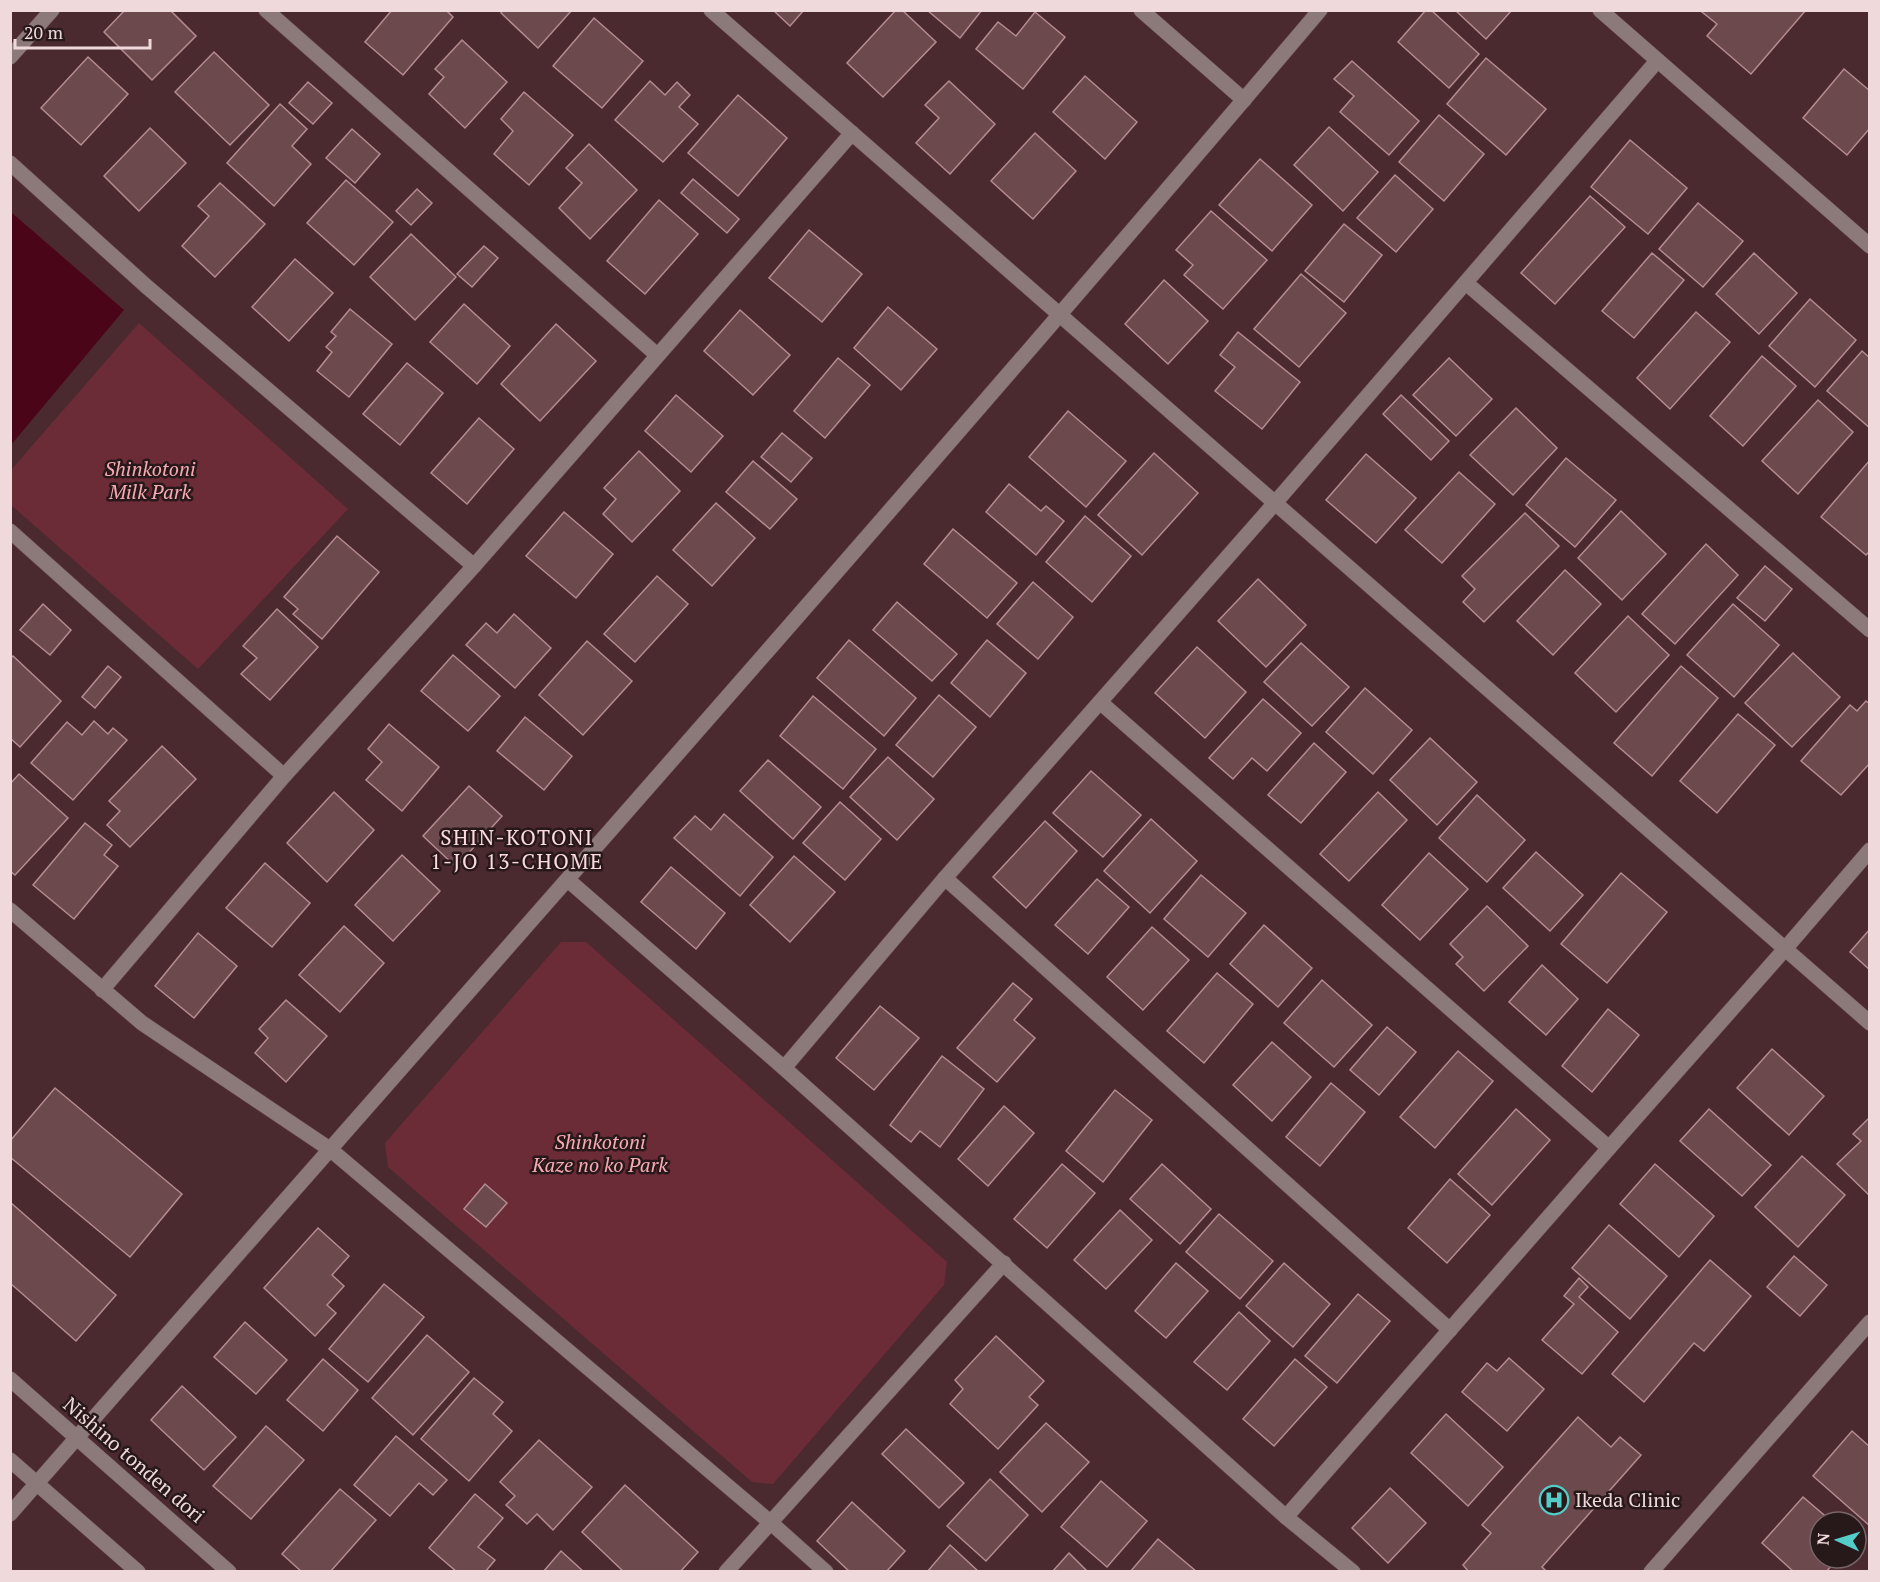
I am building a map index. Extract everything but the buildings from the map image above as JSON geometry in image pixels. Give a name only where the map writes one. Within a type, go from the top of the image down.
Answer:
[{"type":"street","points":[[10,57],[52,10]]},
{"type":"street","points":[[266,10],[657,355]]},
{"type":"street","points":[[711,10],[1869,1023]]},
{"type":"street","points":[[1141,10],[1244,100]]},
{"type":"street","points":[[10,1514],[568,880],[1059,315],[1320,10]]},
{"type":"street","points":[[1600,10],[1869,246]]},
{"type":"street","points":[[784,1068],[945,878],[1275,503],[1658,61]]},
{"type":"street","points":[[102,990],[284,776],[474,566],[852,133]]},
{"type":"street","points":[[10,163],[146,286],[474,566]]},
{"type":"street","points":[[1466,283],[1869,630]]},
{"type":"street","points":[[10,531],[284,776]]},
{"type":"street","points":[[1100,702],[1609,1148]]},
{"type":"street","points":[[1286,1517],[1785,949],[1869,850]]},
{"type":"street","points":[[945,878],[1450,1330]]},
{"type":"street","points":[[568,880],[1004,1263],[1286,1517],[1353,1572]]},
{"type":"street","points":[[10,910],[142,1023],[331,1150],[770,1522],[825,1572]]},
{"type":"street","points":[[726,1572],[1004,1263]]},
{"type":"street","points":[[1651,1572],[1869,1322]]},
{"type":"street","name":"Nishino tonden dori","points":[[10,1379],[229,1572]]},
{"type":"street","points":[[10,1460],[138,1572]]},
{"type":"green space","name":"Shinkotoni Milk Park","points":[[139,323],[348,509],[198,669],[11,505],[11,470]]},
{"type":"green space","name":"Shinkotoni Kaze no ko Park","points":[[561,942],[586,942],[947,1262],[944,1285],[773,1484],[752,1482],[388,1167],[385,1143]]},
{"type":"shaded area","points":[[11,212],[124,310],[11,445]]},
{"type":"place","name":"Ikeda Clinic","points":[[1554,1500]]},
{"type":"district","name":"SHIN-KOTONI 1-JO 13-CHOME","points":[[517,850]]}]
